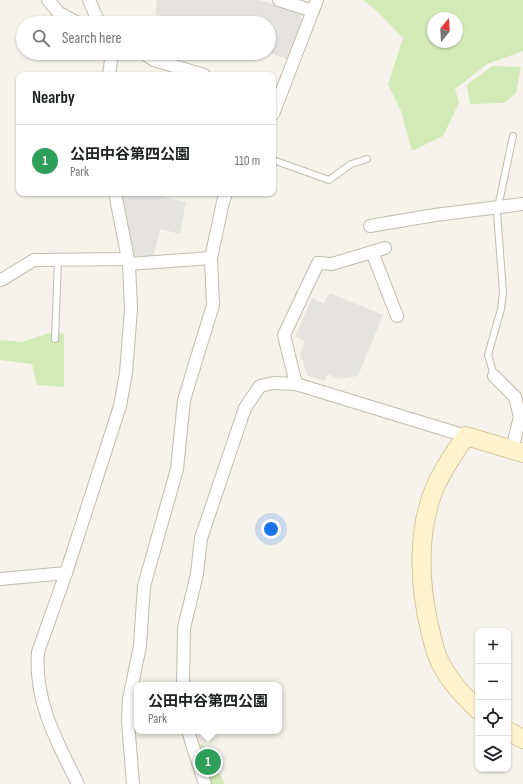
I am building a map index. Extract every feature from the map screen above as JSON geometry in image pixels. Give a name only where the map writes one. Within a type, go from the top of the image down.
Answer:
[{"type":"street","points":[[48,0],[59,13],[65,16]]},
{"type":"street","points":[[89,0],[96,16]]},
{"type":"street","points":[[276,100],[315,6],[279,0]]},
{"type":"street","points":[[109,72],[111,60]]},
{"type":"street","points":[[154,60],[194,72]]},
{"type":"street","points":[[78,784],[47,720],[37,665],[38,652],[66,573],[120,406],[124,386],[130,308],[128,261],[116,196]]},
{"type":"street","points":[[133,784],[128,722],[129,699],[140,646],[144,586],[177,469],[184,400],[213,305],[211,258],[225,196]]},
{"type":"street","points":[[370,226],[499,206],[523,204]]},
{"type":"street","points":[[296,384],[284,335],[318,263],[332,264],[385,248]]},
{"type":"street","points":[[372,252],[397,316]]},
{"type":"street","points":[[0,280],[34,260],[128,261],[211,258]]},
{"type":"street","points":[[183,682],[184,628],[197,574],[201,538],[245,408],[260,386],[273,383],[296,384],[518,451],[520,418],[515,397],[494,376]]},
{"type":"street","points":[[466,436],[445,465],[435,486],[430,502],[423,531],[422,584],[426,615],[438,658],[458,690],[475,707]]},
{"type":"street","points":[[0,579],[66,573]]},
{"type":"street","points":[[511,733],[523,739]]},
{"type":"street","points":[[189,734],[205,784]]},
{"type":"lane","points":[[494,376],[488,355],[501,309],[503,293],[497,212],[513,136]]},
{"type":"lane","points":[[276,161],[329,180],[350,164],[367,159]]},
{"type":"lane","points":[[55,339],[58,260]]},
{"type":"green space","points":[[363,0],[523,0],[523,51],[487,64],[455,89],[459,103],[443,136],[412,151],[401,111],[388,84],[403,38],[377,11]]},
{"type":"green space","points":[[492,66],[521,67],[516,93],[504,103],[470,104],[467,85]]},
{"type":"green space","points":[[55,331],[64,334],[64,387],[37,385],[32,364],[0,360],[0,340],[22,342]]},
{"type":"green space","points":[[202,743],[211,756],[225,784],[209,784],[198,748]]},
{"type":"shaded area","points":[[157,0],[259,0],[299,12],[302,21],[287,59],[276,55],[276,16],[161,16],[155,14]]},
{"type":"shaded area","points":[[123,196],[161,196],[186,202],[180,234],[160,229],[154,256],[134,257]]},
{"type":"shaded area","points":[[330,293],[383,315],[358,376],[337,379],[328,374],[325,381],[308,376],[300,354],[305,341],[295,337],[312,298],[323,303]]},
{"type":"place","name":"公田中谷第四公園","points":[[208,762]]}]
